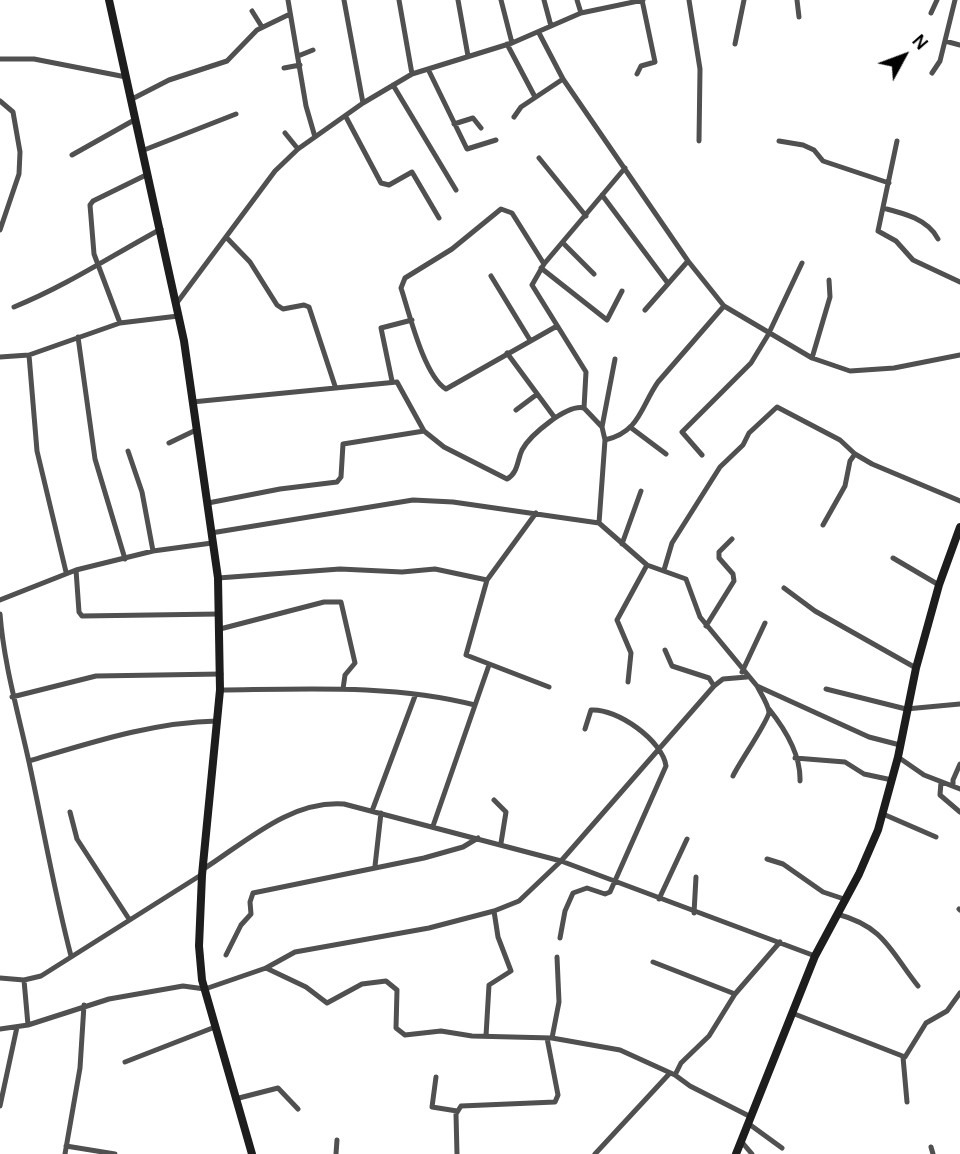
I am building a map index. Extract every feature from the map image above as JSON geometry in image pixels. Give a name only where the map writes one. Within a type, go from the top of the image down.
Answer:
[{"type":"street","points":[[109,0],[176,304],[218,578],[221,674],[202,873],[199,946],[205,989],[252,1154]]},
{"type":"street","points":[[288,0],[306,106],[315,137]]},
{"type":"street","points":[[344,0],[363,103]]},
{"type":"street","points":[[399,0],[412,74]]},
{"type":"street","points":[[458,0],[468,56]]},
{"type":"street","points":[[501,0],[509,44],[535,97]]},
{"type":"street","points":[[544,0],[551,26]]},
{"type":"street","points":[[577,0],[581,13]]},
{"type":"street","points":[[176,304],[275,171],[298,149],[363,103],[412,74],[509,44],[581,13],[643,0],[655,62],[642,66],[637,74]]},
{"type":"street","points":[[690,0],[700,69],[699,141]]},
{"type":"street","points":[[735,44],[744,0]]},
{"type":"street","points":[[797,0],[799,17]]},
{"type":"street","points":[[932,13],[937,0]]},
{"type":"street","points":[[932,73],[945,41],[955,0]]},
{"type":"street","points":[[252,11],[262,27]]},
{"type":"street","points":[[132,99],[169,80],[227,61],[262,27],[290,15]]},
{"type":"street","points":[[539,33],[563,79],[688,261],[724,306],[768,335],[811,359],[834,368],[863,371],[960,355]]},
{"type":"street","points":[[945,41],[960,45]]},
{"type":"street","points":[[298,56],[313,50]]},
{"type":"street","points":[[0,59],[34,59],[127,77]]},
{"type":"street","points":[[284,68],[300,65]]},
{"type":"street","points":[[428,69],[467,149],[496,140]]},
{"type":"street","points":[[514,117],[521,107],[563,79]]},
{"type":"street","points":[[393,85],[456,190]]},
{"type":"street","points":[[0,101],[13,112],[20,152],[19,174],[0,230]]},
{"type":"street","points":[[144,150],[236,114]]},
{"type":"street","points":[[346,117],[381,183],[389,185],[412,172],[439,218]]},
{"type":"street","points":[[454,124],[473,118],[481,128]]},
{"type":"street","points":[[72,155],[136,119]]},
{"type":"street","points":[[285,133],[298,149]]},
{"type":"street","points":[[779,141],[803,145],[814,150],[823,161],[889,183]]},
{"type":"street","points":[[897,141],[878,231],[896,241],[913,260],[960,282]]},
{"type":"street","points":[[539,158],[586,216]]},
{"type":"street","points":[[598,523],[606,440],[602,427],[584,408],[587,375],[533,290],[533,281],[625,168]]},
{"type":"street","points":[[120,323],[98,263],[92,235],[91,202],[149,174]]},
{"type":"street","points":[[602,195],[667,282]]},
{"type":"street","points":[[883,208],[915,218],[932,229],[938,239]]},
{"type":"street","points":[[557,326],[446,389],[436,380],[401,288],[402,281],[452,250],[501,209],[512,213],[543,266],[607,320],[622,291]]},
{"type":"street","points":[[14,307],[62,288],[98,263],[161,229]]},
{"type":"street","points":[[226,236],[250,262],[277,305],[283,309],[304,304],[309,307],[335,386]]},
{"type":"street","points":[[564,244],[594,274]]},
{"type":"street","points":[[645,310],[688,261]]},
{"type":"street","points":[[702,454],[681,432],[736,379],[768,335],[802,263]]},
{"type":"street","points":[[491,276],[530,341]]},
{"type":"street","points":[[811,359],[830,297],[827,290],[829,280]]},
{"type":"street","points":[[606,440],[622,436],[646,409],[649,395],[658,382],[724,306]]},
{"type":"street","points":[[0,358],[29,355],[120,323],[178,316]]},
{"type":"street","points":[[391,381],[381,328],[412,320]]},
{"type":"street","points":[[78,337],[95,458],[125,559]]},
{"type":"street","points":[[507,354],[555,418]]},
{"type":"street","points":[[29,355],[37,451],[66,572]]},
{"type":"street","points":[[602,427],[615,359]]},
{"type":"street","points":[[192,402],[391,381],[403,387],[424,431],[444,447],[507,479],[516,469],[527,444],[555,418],[568,409],[584,408]]},
{"type":"street","points":[[516,410],[536,395]]},
{"type":"street","points":[[664,570],[671,542],[720,467],[775,408],[781,407],[834,436],[855,454],[887,472],[903,475],[960,501]]},
{"type":"street","points":[[630,427],[666,454]]},
{"type":"street","points":[[169,443],[196,430]]},
{"type":"street","points":[[208,503],[287,488],[337,482],[341,477],[343,444],[424,431]]},
{"type":"street","points":[[128,451],[142,492],[153,551]]},
{"type":"street","points":[[823,525],[845,486],[850,461],[855,454]]},
{"type":"street","points":[[622,544],[640,491]]},
{"type":"street","points":[[211,533],[413,500],[536,513],[598,523],[648,565],[686,579],[706,626],[757,686],[790,736],[801,771],[800,781]]},
{"type":"street","points":[[536,513],[487,580],[466,650],[469,657],[549,687]]},
{"type":"street","points":[[736,1154],[815,956],[859,874],[883,814],[916,668],[939,584],[960,527]]},
{"type":"street","points":[[706,626],[734,582],[733,574],[719,558],[722,547],[732,539]]},
{"type":"street","points":[[0,600],[66,572],[153,551],[212,543]]},
{"type":"street","points":[[893,558],[939,584]]},
{"type":"street","points":[[628,682],[631,653],[617,620],[648,565]]},
{"type":"street","points":[[218,578],[340,569],[402,572],[435,569],[487,580]]},
{"type":"street","points":[[76,570],[79,612],[82,616],[219,614]]},
{"type":"street","points":[[784,588],[815,611],[916,668]]},
{"type":"street","points":[[220,629],[324,602],[341,603],[355,663],[345,675],[343,689]]},
{"type":"street","points":[[0,614],[2,662],[29,761],[50,877],[71,956]]},
{"type":"street","points":[[745,674],[765,623]]},
{"type":"street","points":[[665,650],[672,666],[709,678],[714,686]]},
{"type":"street","points":[[433,826],[489,665]]},
{"type":"street","points":[[12,697],[96,676],[221,674]]},
{"type":"street","points":[[0,1029],[28,1025],[85,1005],[176,986],[205,989],[266,968],[295,952],[355,943],[494,911],[519,901],[561,861],[714,686],[723,680],[745,674]]},
{"type":"street","points":[[757,686],[869,737],[900,744]]},
{"type":"street","points":[[220,690],[343,689],[442,696],[475,705]]},
{"type":"street","points":[[825,689],[906,709],[960,704]]},
{"type":"street","points":[[372,811],[415,696]]},
{"type":"street","points":[[733,776],[741,757],[767,720],[768,706]]},
{"type":"street","points":[[560,938],[565,911],[573,893],[587,888],[607,894],[666,766],[660,746],[634,726],[600,710],[591,710],[585,729]]},
{"type":"street","points":[[29,761],[141,730],[178,723],[217,720]]},
{"type":"street","points":[[898,757],[941,782],[960,789]]},
{"type":"street","points":[[795,758],[845,762],[864,774],[892,780]]},
{"type":"street","points":[[953,786],[960,764]]},
{"type":"street","points":[[941,782],[940,795],[960,812]]},
{"type":"street","points":[[494,800],[506,812],[501,843]]},
{"type":"street","points":[[0,978],[24,980],[41,976],[294,811],[308,805],[344,804],[501,843],[561,861],[694,913],[815,956]]},
{"type":"street","points":[[70,813],[77,839],[129,919]]},
{"type":"street","points":[[375,866],[381,813]]},
{"type":"street","points":[[883,814],[936,837]]},
{"type":"street","points":[[226,955],[241,925],[251,914],[250,902],[254,893],[463,848],[478,838]]},
{"type":"street","points":[[659,899],[687,839]]},
{"type":"street","points":[[767,859],[783,864],[823,892],[844,899]]},
{"type":"street","points":[[694,913],[696,877]]},
{"type":"street","points":[[486,1036],[489,985],[511,971],[498,937],[494,911]]},
{"type":"street","points":[[837,914],[851,918],[887,940],[918,986]]},
{"type":"street","points":[[595,1154],[709,1036],[735,994],[780,942]]},
{"type":"street","points":[[457,1154],[457,1111],[463,1105],[510,1106],[555,1102],[558,1095],[549,1038],[559,1002],[557,957]]},
{"type":"street","points":[[653,962],[735,994]]},
{"type":"street","points":[[266,968],[306,987],[327,1003],[362,984],[386,981],[397,990],[396,1028],[399,1034],[441,1031],[549,1038],[620,1051],[673,1074],[750,1121],[782,1148]]},
{"type":"street","points":[[24,980],[28,1025]]},
{"type":"street","points":[[792,1013],[906,1057],[926,1023],[947,1011],[960,993]]},
{"type":"street","points":[[65,1154],[80,1068],[85,1005]]},
{"type":"street","points":[[0,1106],[17,1027]]},
{"type":"street","points":[[125,1062],[215,1027]]},
{"type":"street","points":[[902,1057],[907,1102]]},
{"type":"street","points":[[436,1077],[432,1107],[457,1111]]},
{"type":"street","points":[[235,1100],[278,1088],[298,1109]]},
{"type":"street","points":[[336,1154],[337,1140]]},
{"type":"street","points":[[741,1142],[752,1154]]},
{"type":"street","points":[[66,1146],[115,1154]]}]
